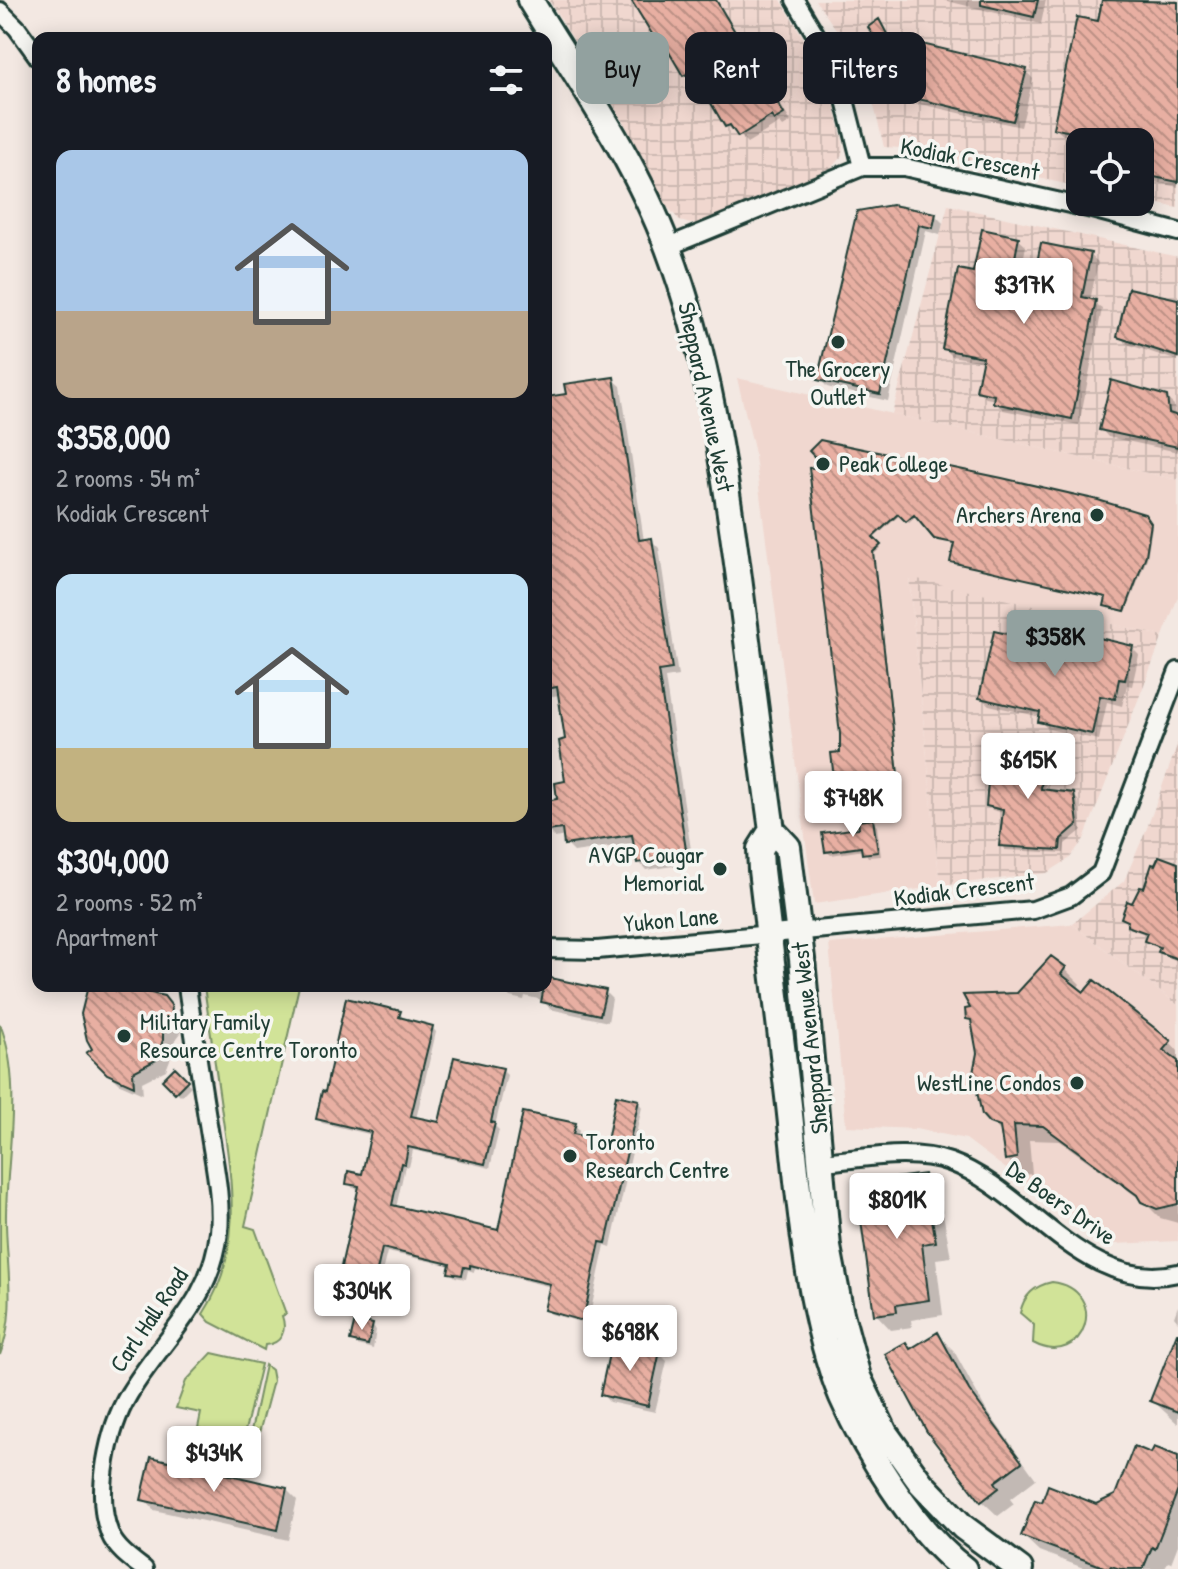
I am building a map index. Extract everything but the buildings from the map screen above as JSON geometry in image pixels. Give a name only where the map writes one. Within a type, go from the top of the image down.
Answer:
[{"type":"main road","name":"Sheppard Avenue West","points":[[530,0],[549,32]]},
{"type":"main road","name":"Sheppard Avenue West","points":[[552,37],[632,172],[667,247],[703,362],[724,465],[772,830],[788,847],[799,930],[828,1247],[858,1377],[879,1419],[921,1483],[963,1527],[1020,1569]]},
{"type":"main road","name":"Sheppard Avenue West","points":[[772,830],[760,849],[761,870],[795,1160],[811,1280],[823,1340],[842,1396],[869,1452],[903,1504],[943,1552],[964,1569]]},
{"type":"street","points":[[795,0],[838,72],[862,167]]},
{"type":"street","points":[[0,11],[32,49]]},
{"type":"street","name":"Kodiak Crescent","points":[[667,247],[862,167],[904,167],[1092,209],[1178,232]]},
{"type":"street","name":"Kodiak Crescent","points":[[799,930],[1033,910],[1071,896],[1101,873],[1178,671]]},
{"type":"street","name":"Yukon Lane","points":[[552,949],[597,950],[799,930]]},
{"type":"street","name":"Carl Hall Road","points":[[144,1569],[129,1558],[111,1537],[104,1510],[104,1477],[111,1445],[128,1395],[202,1291],[214,1257],[220,1222],[218,1186],[188,992]]},
{"type":"street","name":"De Boers Drive","points":[[822,1162],[915,1155],[947,1161],[978,1174],[1092,1259],[1129,1274],[1164,1277],[1178,1273]]},
{"type":"shaded area","points":[[549,0],[781,0],[803,38],[803,104],[834,104],[843,142],[842,156],[831,168],[701,223],[680,221],[666,205],[613,104],[669,104],[669,32],[576,32],[576,44]]},
{"type":"shaded area","points":[[815,0],[1178,0],[1178,208],[1154,203],[1154,128],[1066,128],[1066,184],[884,147],[874,104],[926,104],[926,32],[838,32]]},
{"type":"shaded area","points":[[948,205],[1178,257],[1178,480],[892,414]]},
{"type":"shaded area","points":[[737,378],[1178,480],[1178,597],[1163,636],[909,578],[940,886],[814,904],[754,449]]},
{"type":"shaded area","points":[[909,577],[1163,636],[1084,839],[1069,859],[1047,873],[940,886]]},
{"type":"shaded area","points":[[1178,743],[1178,1005],[1072,924],[1124,881]]},
{"type":"shaded area","points":[[1072,924],[1178,1005],[1178,1241],[1115,1244],[1045,1198],[966,1139],[916,1129],[846,1126],[829,944]]},
{"type":"green space","points":[[205,992],[298,992],[245,1226],[255,1229],[286,1314],[282,1316],[282,1335],[276,1342],[265,1345],[264,1350],[210,1322],[203,1314],[225,1266],[230,1241],[229,1165]]},
{"type":"green space","points":[[0,1024],[11,1069],[12,1118],[6,1214],[10,1303],[0,1355]]},
{"type":"green space","points":[[1052,1282],[1070,1288],[1081,1298],[1086,1312],[1078,1338],[1067,1346],[1051,1349],[1033,1343],[1034,1325],[1020,1313],[1031,1292]]},
{"type":"green space","points":[[212,1353],[261,1364],[243,1439],[198,1428],[201,1413],[176,1408],[186,1381]]},
{"type":"green space","points":[[265,1365],[271,1370],[273,1381],[259,1433],[251,1431]]},
{"type":"place","name":"The Grocery Outlet","points":[[838,342]]},
{"type":"place","name":"Peak College","points":[[823,464]]},
{"type":"place","name":"Archers Arena","points":[[1097,515]]},
{"type":"place","name":"AVGP Cougar Memorial","points":[[720,869]]},
{"type":"place","name":"Military Family Resource Centre Toronto","points":[[124,1036]]},
{"type":"place","name":"WestLine Condos","points":[[1077,1083]]},
{"type":"place","name":"Toronto Research Centre","points":[[570,1156]]}]
